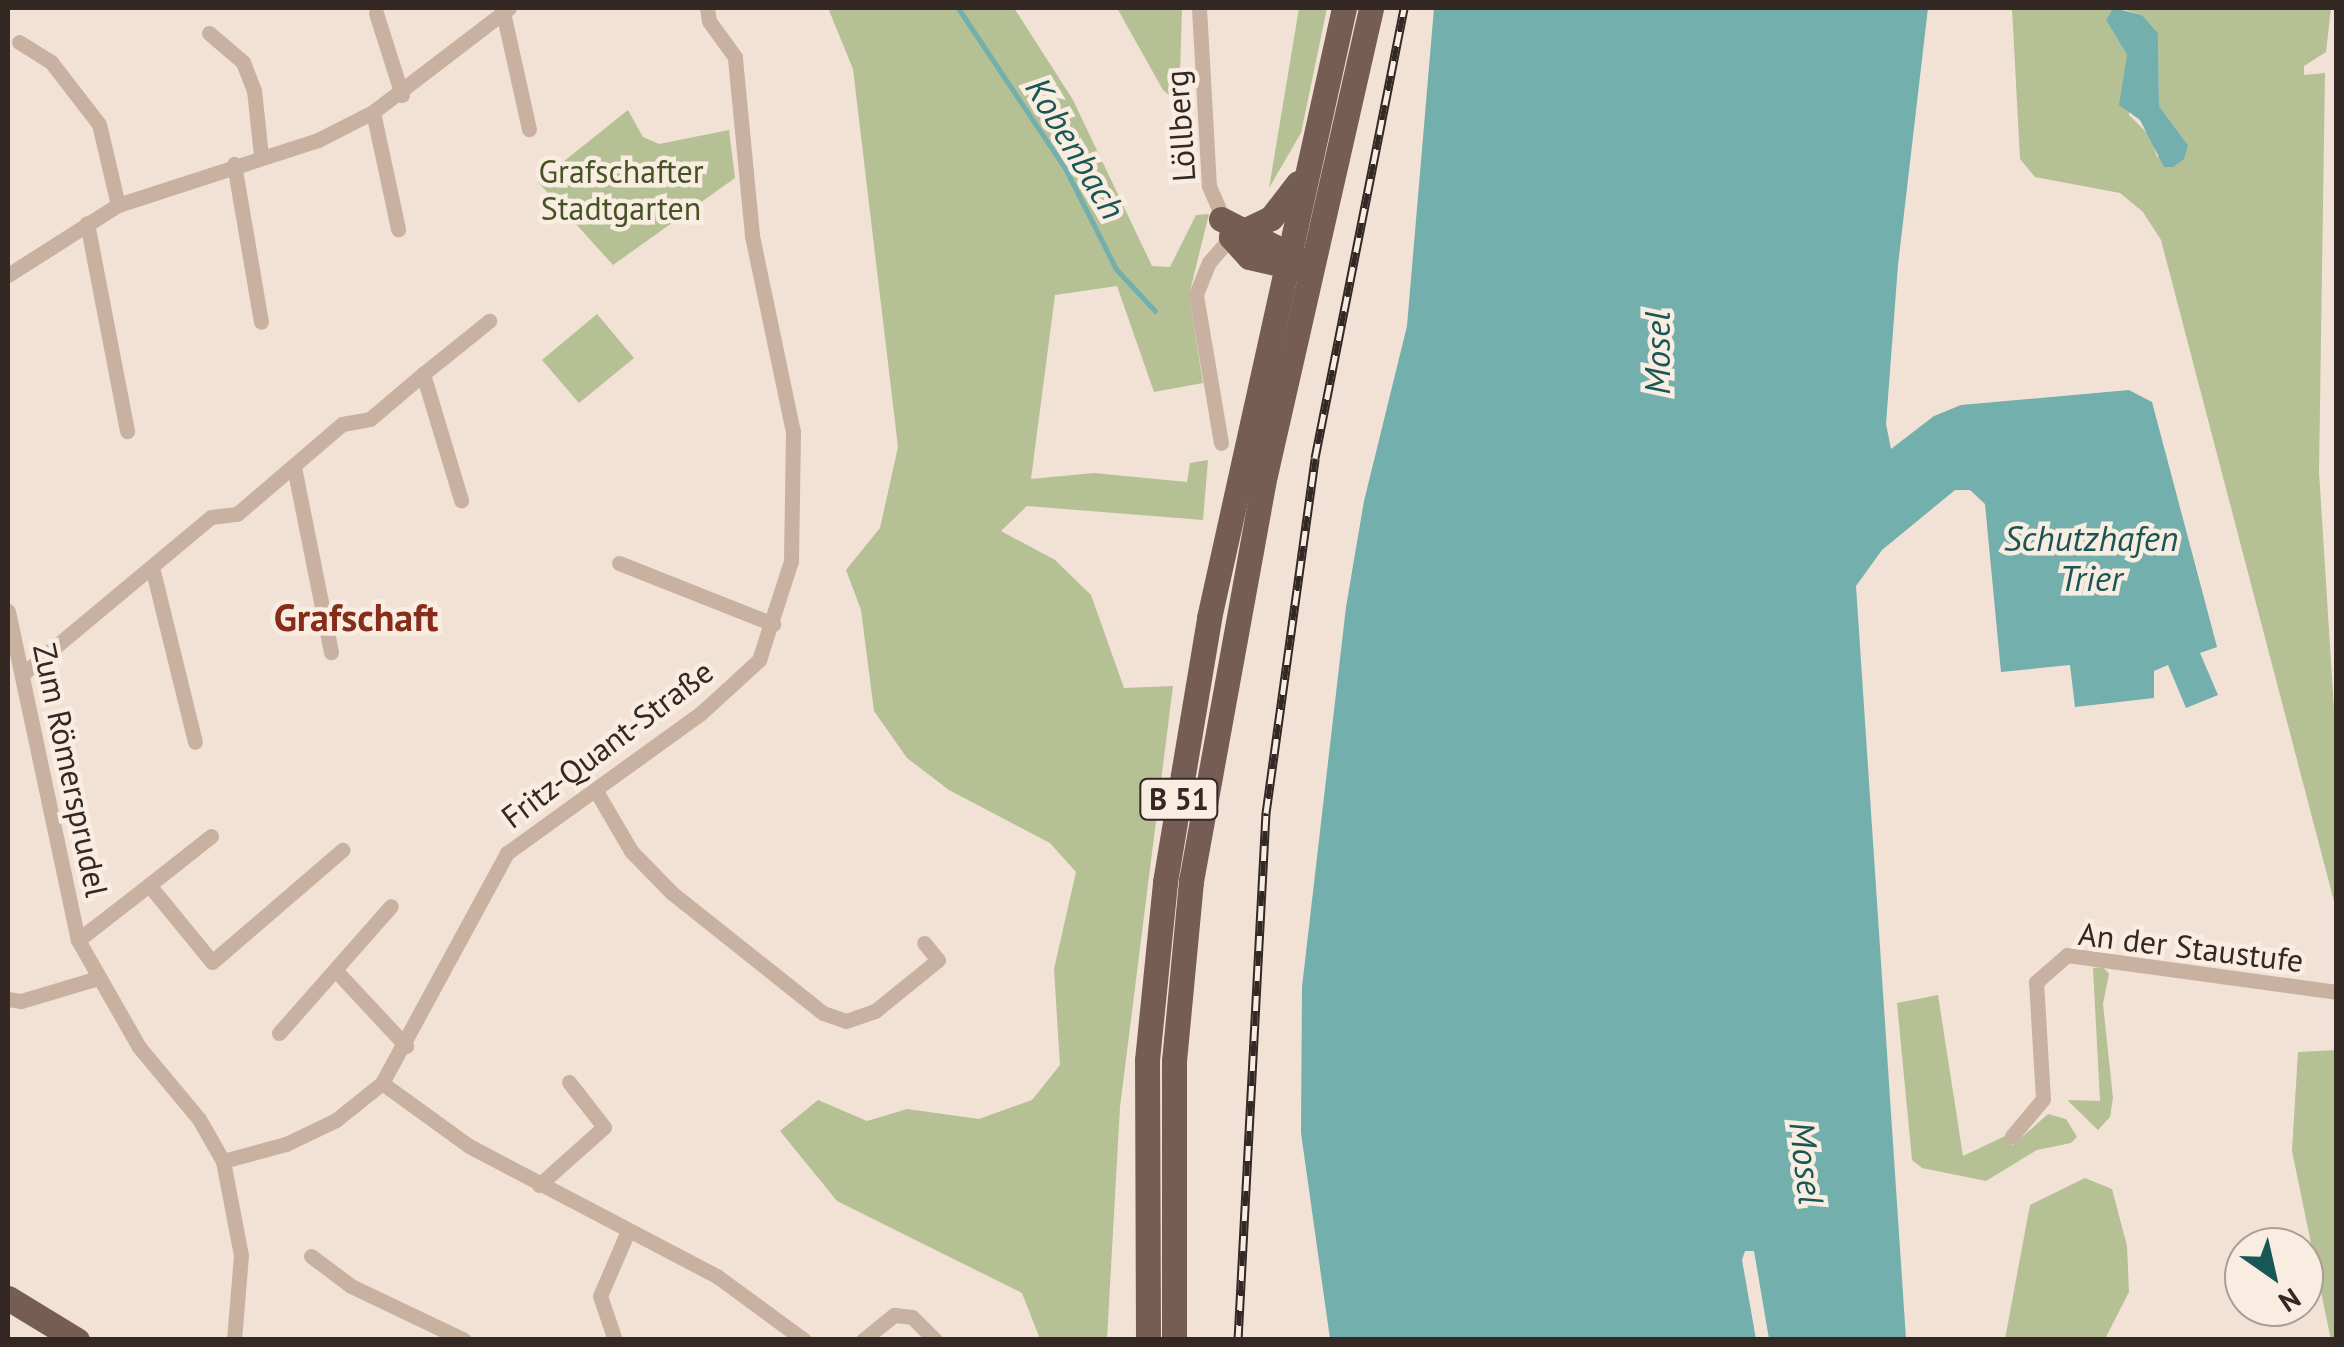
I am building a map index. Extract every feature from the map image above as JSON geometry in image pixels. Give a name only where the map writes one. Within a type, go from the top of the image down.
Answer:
[{"type":"main road","name":"B 51","points":[[1148,1340],[1147,1060],[1165,882],[1209,618],[1285,258],[1312,162],[1344,8]]},
{"type":"main road","name":"B 51","points":[[1174,1340],[1174,1061],[1191,881],[1250,550],[1371,8]]},
{"type":"main road","points":[[1232,229],[1280,210],[1312,162]]},
{"type":"main road","points":[[1232,229],[1249,257],[1285,258]]},
{"type":"main road","points":[[1232,229],[1311,270]]},
{"type":"main road","points":[[8,1298],[77,1340]]},
{"type":"street","name":"Fritz-Quant-Straße","points":[[223,1161],[286,1144],[336,1120],[382,1082],[406,1046],[475,903],[507,852],[702,714],[759,660],[791,561],[793,432],[752,234],[735,57],[709,22],[707,8]]},
{"type":"street","name":"Löllberg","points":[[1198,8],[1206,160],[1232,229]]},
{"type":"street","points":[[8,274],[118,205],[234,164],[318,140],[373,112],[402,94],[506,10],[529,129]]},
{"type":"street","points":[[376,13],[402,94]]},
{"type":"street","points":[[209,34],[243,62],[254,90],[261,156]]},
{"type":"street","points":[[19,42],[51,62],[99,124],[118,205]]},
{"type":"street","points":[[373,112],[398,228]]},
{"type":"street","points":[[234,164],[262,322]]},
{"type":"street","points":[[87,223],[127,431]]},
{"type":"street","points":[[1222,444],[1196,295],[1209,262],[1232,229]]},
{"type":"street","points":[[1209,262],[1222,254],[1249,257]]},
{"type":"street","points":[[25,672],[210,517],[237,514],[342,424],[370,419],[489,321]]},
{"type":"street","points":[[423,374],[462,500]]},
{"type":"street","points":[[294,467],[331,652]]},
{"type":"street","points":[[619,563],[773,624]]},
{"type":"street","points":[[152,567],[195,742]]},
{"type":"street","name":"Zum Römersprudel","points":[[8,611],[25,672],[78,940],[94,978],[223,1161],[241,1254],[234,1340]]},
{"type":"street","points":[[596,791],[631,851],[672,893],[823,1012],[846,1020],[875,1011],[938,960],[924,943]]},
{"type":"street","name":"Zum Römersprudel","points":[[78,940],[211,836]]},
{"type":"street","name":"Zum Römersprudel","points":[[150,885],[212,962],[342,850]]},
{"type":"street","points":[[279,1033],[338,973],[391,906]]},
{"type":"street","name":"An der Staustufe","points":[[2012,1136],[2044,1099],[2036,982],[2067,955],[2336,992]]},
{"type":"street","points":[[338,973],[406,1046]]},
{"type":"street","points":[[8,999],[21,1001],[94,978]]},
{"type":"street","points":[[382,1082],[469,1146],[718,1276],[804,1340]]},
{"type":"street","points":[[539,1185],[604,1127],[569,1082]]},
{"type":"street","points":[[615,1340],[600,1296],[628,1230]]},
{"type":"street","points":[[311,1256],[352,1286],[464,1340]]},
{"type":"street","points":[[862,1340],[894,1315],[912,1317],[936,1340]]},
{"type":"green space","points":[[828,8],[1014,8],[1073,100],[1152,266],[1170,267],[1196,215],[1209,214],[1189,295],[1203,383],[1154,392],[1117,286],[1055,295],[1031,479],[1094,473],[1187,482],[1190,463],[1208,460],[1203,520],[1027,506],[1001,531],[1055,560],[1091,595],[1124,688],[1173,686],[1120,1107],[1107,1339],[1040,1339],[1022,1293],[837,1201],[780,1131],[818,1100],[867,1121],[907,1109],[979,1119],[1032,1100],[1060,1065],[1054,969],[1076,872],[1050,843],[949,790],[907,758],[874,711],[861,610],[846,570],[880,528],[898,447],[853,69]]},
{"type":"green space","points":[[1117,8],[1182,8],[1179,104],[1163,90]]},
{"type":"green space","points":[[1299,8],[1327,8],[1301,133],[1269,188]]},
{"type":"green space","points":[[2012,8],[2113,8],[2106,20],[2127,55],[2129,115],[2151,137],[2157,157],[2188,145],[2159,106],[2158,33],[2142,15],[2119,8],[2331,8],[2326,52],[2304,66],[2304,75],[2325,73],[2319,472],[2336,741],[2336,909],[2161,240],[2143,212],[2120,193],[2035,177],[2020,159]]},
{"type":"green space","name":"Grafschafter Stadtgarten","points":[[628,110],[643,137],[659,144],[729,130],[735,178],[613,265],[538,182]]},
{"type":"green space","points":[[597,314],[634,358],[579,403],[542,360]]},
{"type":"green space","points":[[2103,967],[2109,974],[2103,1004],[2113,1098],[2110,1117],[2098,1130],[2067,1100],[2100,1101],[2093,968]]},
{"type":"green space","points":[[1938,995],[1963,1156],[2005,1136],[2013,1145],[2048,1114],[2066,1119],[2077,1137],[2071,1143],[2037,1150],[1986,1181],[1922,1168],[1912,1160],[1897,1003]]},
{"type":"green space","points":[[2336,1050],[2336,1339],[2331,1340],[2324,1306],[2324,1227],[2308,1227],[2292,1151],[2298,1052]]},
{"type":"green space","points":[[2085,1178],[2112,1189],[2127,1246],[2129,1292],[2105,1339],[2005,1339],[2030,1205]]},
{"type":"water","points":[[1434,8],[1928,8],[1898,265],[1886,424],[1891,449],[1934,416],[1961,405],[2129,390],[2152,402],[2217,647],[2200,653],[2218,695],[2186,708],[2168,665],[2154,671],[2154,698],[2075,707],[2070,665],[2001,672],[1985,504],[1970,490],[1955,490],[1882,550],[1856,586],[1906,1339],[1769,1339],[1754,1251],[1745,1251],[1742,1260],[1756,1339],[1330,1339],[1301,1133],[1302,987],[1346,607],[1364,501],[1407,326]]},
{"type":"water","points":[[2113,8],[2142,15],[2158,33],[2159,106],[2188,145],[2184,159],[2173,167],[2164,167],[2140,120],[2119,105],[2127,55],[2106,20]]},
{"type":"waterway","name":"Kobenbach","points":[[958,8],[1066,170],[1116,269],[1155,311]]},
{"type":"railway","points":[[1238,1340],[1266,813],[1315,458],[1404,8]]},
{"type":"district","name":"Grafschaft","points":[[356,617]]},
{"type":"water label","name":"Mosel","points":[[1657,353]]},
{"type":"water label","name":"Schutzhafen Trier","points":[[2091,558]]},
{"type":"water label","name":"Mosel","points":[[1807,1163]]}]
